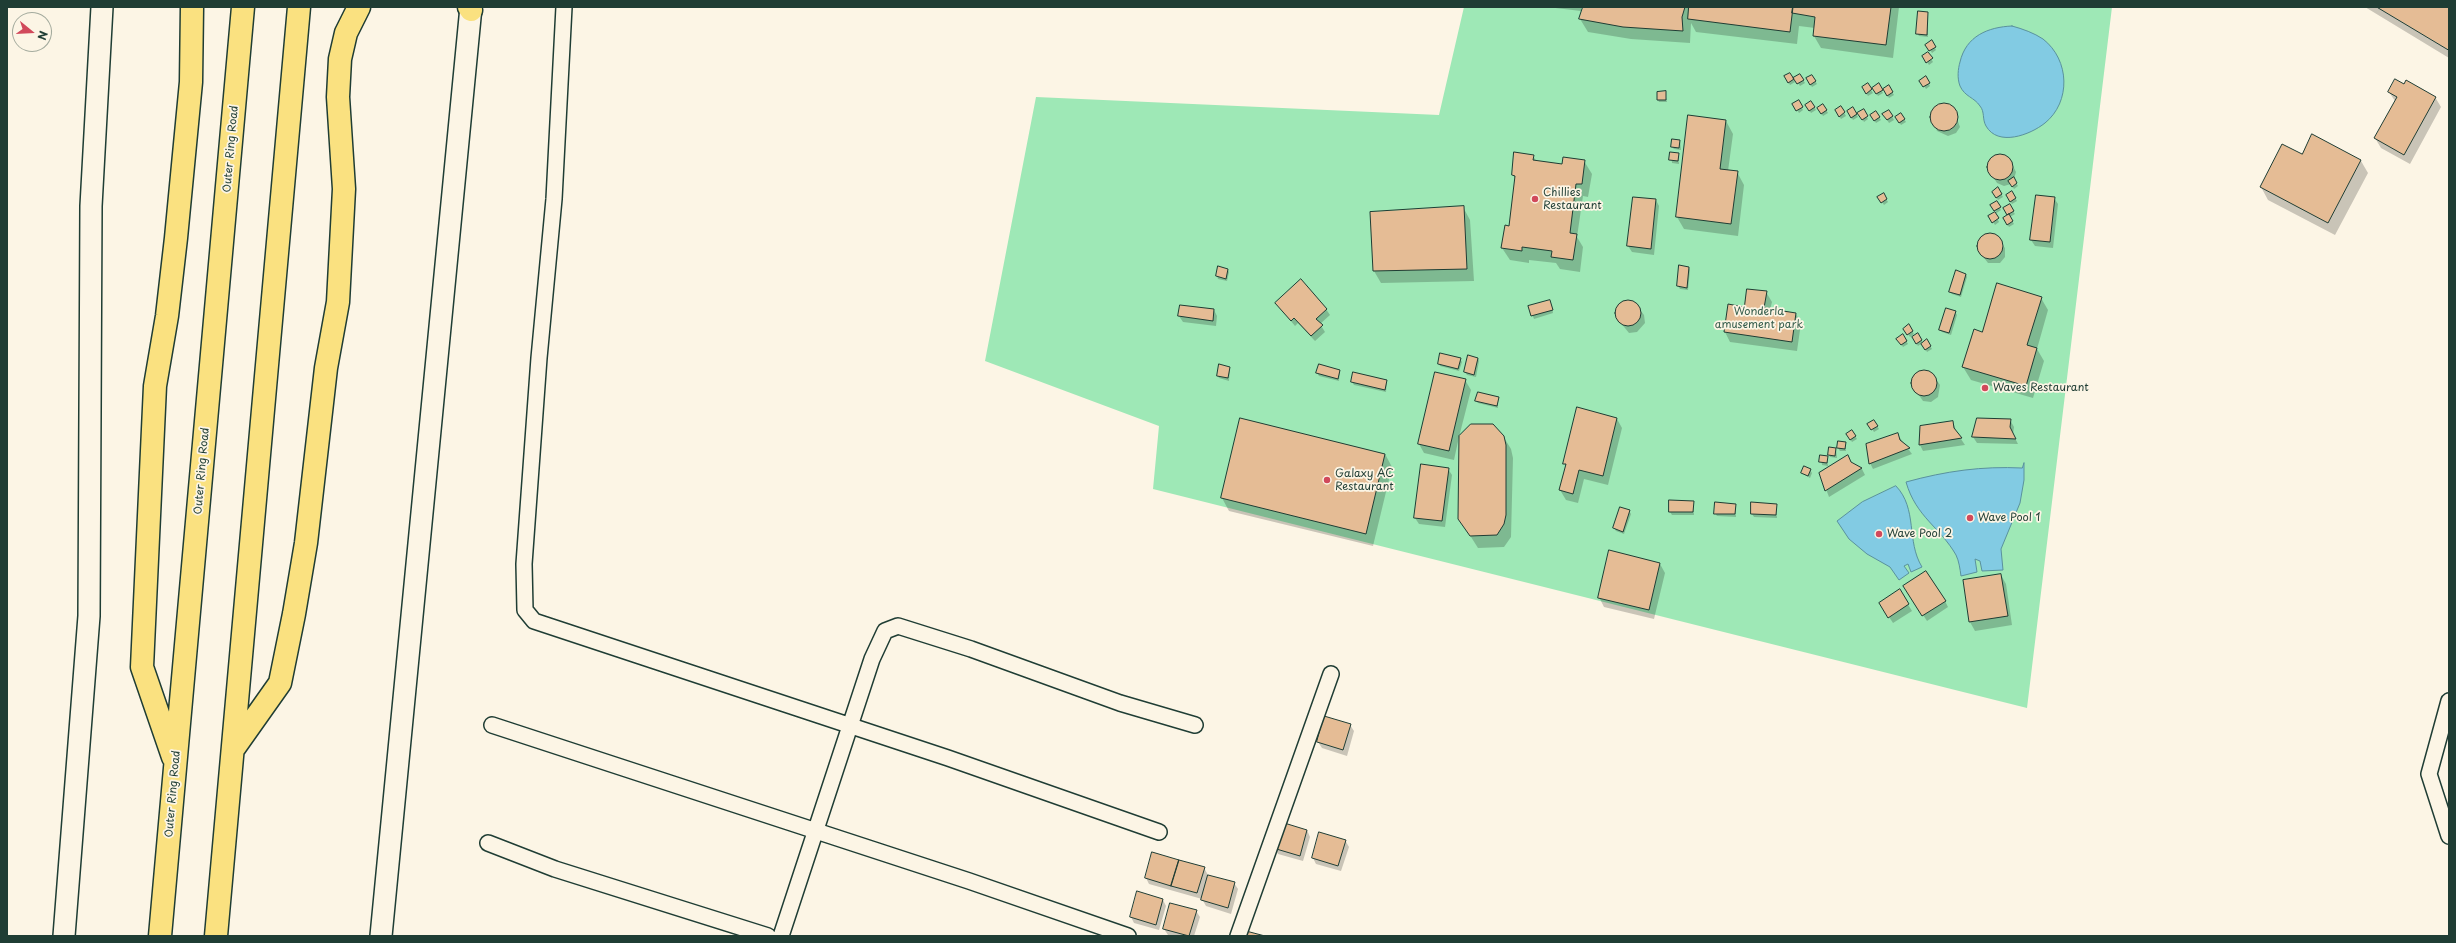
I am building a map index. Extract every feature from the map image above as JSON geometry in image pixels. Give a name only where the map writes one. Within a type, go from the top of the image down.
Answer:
[{"type":"highway","points":[[176,764],[142,667],[155,386],[167,316],[176,238],[191,82],[192,7]]},
{"type":"highway","name":"Outer Ring Road","points":[[160,936],[243,7]]},
{"type":"highway","points":[[216,936],[299,7]]},
{"type":"highway","points":[[233,749],[280,683],[304,550],[326,368],[338,302],[344,188],[338,97],[340,59],[346,33],[359,7]]},
{"type":"main road","points":[[64,936],[89,616],[91,206],[102,7]]},
{"type":"main road","points":[[381,936],[470,8]]},
{"type":"street","points":[[564,7],[554,199],[539,358],[524,564],[525,610],[534,621],[850,727],[948,758],[1159,832]]},
{"type":"street","points":[[781,936],[817,831],[872,659],[885,631],[898,626],[971,649],[1120,703],[1195,725]]},
{"type":"street","points":[[1238,936],[1331,674]]},
{"type":"street","points":[[2449,701],[2429,774],[2449,836]]},
{"type":"street","points":[[492,725],[817,831],[1128,936]]},
{"type":"street","points":[[488,843],[555,869],[768,936]]},
{"type":"green space","name":"Wonderla amusement park","points":[[1464,7],[2112,7],[2027,708],[1153,489],[1159,426],[985,361],[1036,97],[1439,115]]},
{"type":"water","points":[[2012,26],[2036,35],[2043,39],[2052,48],[2062,69],[2064,81],[2063,93],[2059,104],[2045,123],[2023,135],[2006,137],[1998,136],[1991,132],[1986,126],[1982,108],[1962,90],[1959,83],[1958,74],[1963,53],[1973,39],[1995,28]]},
{"type":"water","name":"Wave Pool 1","points":[[2024,463],[2024,480],[2020,503],[2001,549],[2003,570],[1982,571],[1980,561],[1975,559],[1977,572],[1961,576],[1959,562],[1956,555],[1950,545],[1922,513],[1910,494],[1906,482],[1964,470],[2022,468]]},
{"type":"water","name":"Wave Pool 2","points":[[1896,486],[1903,495],[1907,505],[1910,515],[1914,547],[1922,567],[1911,572],[1908,564],[1904,566],[1909,573],[1899,580],[1890,567],[1867,554],[1849,539],[1837,521],[1862,502]]},
{"type":"building","points":[[1583,7],[1685,7],[1682,17],[1683,31],[1623,27],[1579,19]]},
{"type":"building","points":[[1689,7],[1793,7],[1790,32],[1688,19]]},
{"type":"building","points":[[1793,7],[1891,7],[1886,45],[1813,36],[1815,17],[1792,13]]},
{"type":"building","points":[[2377,7],[2449,7],[2449,50]]},
{"type":"building","points":[[1918,11],[1928,12],[1927,35],[1916,34]]},
{"type":"building","points":[[1932,40],[1936,47],[1929,51],[1925,45]]},
{"type":"building","points":[[1928,52],[1933,58],[1926,63],[1922,56]]},
{"type":"building","points":[[1790,73],[1794,79],[1788,83],[1784,76]]},
{"type":"building","points":[[1800,74],[1804,80],[1797,84],[1793,78]]},
{"type":"building","points":[[1812,75],[1816,81],[1810,85],[1806,78]]},
{"type":"building","points":[[1926,76],[1930,83],[1923,87],[1919,81]]},
{"type":"building","points":[[2395,79],[2404,84],[2406,80],[2436,97],[2404,155],[2374,138],[2397,97],[2388,92]]},
{"type":"building","points":[[1868,83],[1872,89],[1866,94],[1862,87]]},
{"type":"building","points":[[1879,83],[1883,90],[1876,94],[1872,88]]},
{"type":"building","points":[[1889,85],[1893,92],[1887,96],[1883,89]]},
{"type":"building","points":[[1666,91],[1666,100],[1657,100],[1657,92]]},
{"type":"building","points":[[1799,100],[1803,107],[1796,111],[1792,104]]},
{"type":"building","points":[[1811,101],[1815,107],[1809,111],[1805,105]]},
{"type":"building","points":[[1944,103],[1954,107],[1958,117],[1954,127],[1944,131],[1934,127],[1930,117],[1934,107]]},
{"type":"building","points":[[1823,104],[1827,110],[1821,114],[1817,108]]},
{"type":"building","points":[[1841,106],[1845,112],[1839,117],[1835,110]]},
{"type":"building","points":[[1853,107],[1857,114],[1851,118],[1847,111]]},
{"type":"building","points":[[1864,109],[1868,116],[1862,120],[1857,113]]},
{"type":"building","points":[[1889,110],[1893,116],[1887,120],[1882,114]]},
{"type":"building","points":[[1876,111],[1880,117],[1874,121],[1870,115]]},
{"type":"building","points":[[1901,113],[1905,119],[1899,123],[1895,117]]},
{"type":"building","points":[[1688,115],[1726,120],[1720,169],[1738,171],[1731,224],[1676,217]]},
{"type":"building","points":[[2312,134],[2361,160],[2328,223],[2260,187],[2282,144],[2302,154]]},
{"type":"building","points":[[1672,139],[1680,140],[1679,148],[1671,147]]},
{"type":"building","points":[[1514,152],[1534,155],[1533,160],[1562,164],[1563,157],[1585,160],[1582,184],[1576,184],[1570,233],[1577,234],[1573,260],[1551,257],[1552,251],[1522,247],[1522,251],[1501,248],[1505,225],[1509,226],[1515,176],[1512,175]]},
{"type":"building","points":[[1670,152],[1679,153],[1678,161],[1669,160]]},
{"type":"building","points":[[2000,154],[2009,158],[2013,167],[2009,176],[2000,180],[1991,176],[1987,167],[1991,158]]},
{"type":"building","points":[[2014,177],[2017,183],[2012,187],[2008,181]]},
{"type":"building","points":[[1998,187],[2002,194],[1996,198],[1992,192]]},
{"type":"building","points":[[2012,191],[2016,198],[2010,202],[2006,195]]},
{"type":"building","points":[[1884,193],[1887,199],[1881,203],[1877,197]]},
{"type":"building","points":[[2036,195],[2055,197],[2050,242],[2030,240]]},
{"type":"building","points":[[1633,197],[1656,199],[1651,249],[1627,246]]},
{"type":"building","points":[[1997,201],[2001,207],[1994,211],[1990,205]]},
{"type":"building","points":[[2010,204],[2014,211],[2007,215],[2003,208]]},
{"type":"building","points":[[1464,206],[1467,269],[1373,271],[1370,212]]},
{"type":"building","points":[[1995,212],[1999,218],[1992,223],[1988,216]]},
{"type":"building","points":[[2009,214],[2013,221],[2007,225],[2003,218]]},
{"type":"building","points":[[1990,233],[1999,237],[2003,246],[1999,255],[1990,259],[1981,255],[1977,246],[1981,237]]},
{"type":"building","points":[[1679,265],[1689,267],[1687,288],[1677,286]]},
{"type":"building","points":[[1218,266],[1228,269],[1226,279],[1216,276]]},
{"type":"building","points":[[1956,270],[1966,274],[1960,295],[1949,292]]},
{"type":"building","points":[[1301,279],[1327,309],[1316,319],[1323,325],[1311,336],[1294,318],[1291,321],[1275,303]]},
{"type":"building","points":[[1997,283],[2042,297],[2027,345],[2037,348],[2026,386],[1962,367],[1974,329],[1982,332]]},
{"type":"building","points":[[1747,289],[1767,291],[1764,308],[1796,313],[1792,342],[1724,332],[1728,304],[1744,307]]},
{"type":"building","points":[[1550,300],[1553,310],[1531,316],[1528,306]]},
{"type":"building","points":[[1628,300],[1637,304],[1641,313],[1637,322],[1628,326],[1619,322],[1615,313],[1619,304]]},
{"type":"building","points":[[1180,305],[1214,309],[1213,321],[1178,316]]},
{"type":"building","points":[[1946,308],[1956,311],[1949,333],[1939,330]]},
{"type":"building","points":[[1909,324],[1913,331],[1907,335],[1903,329]]},
{"type":"building","points":[[1918,333],[1922,340],[1916,344],[1912,337]]},
{"type":"building","points":[[1903,334],[1907,341],[1901,345],[1896,339]]},
{"type":"building","points":[[1927,339],[1931,346],[1925,350],[1921,344]]},
{"type":"building","points":[[1440,353],[1461,358],[1458,369],[1438,364]]},
{"type":"building","points":[[1468,355],[1478,358],[1474,375],[1464,372]]},
{"type":"building","points":[[1219,364],[1230,367],[1228,378],[1217,376]]},
{"type":"building","points":[[1319,364],[1340,370],[1338,379],[1316,373]]},
{"type":"building","points":[[1924,370],[1933,374],[1937,383],[1933,392],[1924,396],[1915,392],[1911,383],[1915,374]]},
{"type":"building","points":[[1353,372],[1387,380],[1385,390],[1351,382]]},
{"type":"building","points":[[1435,372],[1466,379],[1449,451],[1418,444]]},
{"type":"building","points":[[1478,392],[1499,397],[1497,406],[1475,401]]},
{"type":"building","points":[[1577,407],[1617,418],[1603,476],[1579,470],[1573,494],[1559,490],[1566,464],[1563,464]]},
{"type":"building","points":[[1240,418],[1385,454],[1366,534],[1221,498]]},
{"type":"building","points":[[1977,418],[2011,419],[2010,427],[2016,439],[1972,437]]},
{"type":"building","points":[[1874,420],[1878,426],[1871,430],[1867,424]]},
{"type":"building","points":[[1953,421],[1954,428],[1962,438],[1919,445],[1920,426]]},
{"type":"building","points":[[1471,424],[1493,424],[1504,436],[1506,445],[1506,515],[1504,524],[1497,535],[1470,536],[1458,519],[1459,436]]},
{"type":"building","points":[[1852,430],[1856,436],[1850,440],[1846,434]]},
{"type":"building","points":[[1898,433],[1900,440],[1910,448],[1869,464],[1866,444]]},
{"type":"building","points":[[1838,441],[1846,442],[1845,449],[1837,448]]},
{"type":"building","points":[[1829,447],[1836,448],[1835,456],[1828,455]]},
{"type":"building","points":[[1820,455],[1828,456],[1827,463],[1819,462]]},
{"type":"building","points":[[1848,455],[1851,462],[1862,468],[1825,491],[1819,473]]},
{"type":"building","points":[[1421,464],[1449,468],[1442,521],[1414,518]]},
{"type":"building","points":[[1804,466],[1811,469],[1808,476],[1801,473]]},
{"type":"building","points":[[1669,500],[1694,501],[1693,512],[1669,512]]},
{"type":"building","points":[[1715,502],[1736,504],[1735,514],[1714,514]]},
{"type":"building","points":[[1751,502],[1777,504],[1776,515],[1751,514]]},
{"type":"building","points":[[1620,507],[1630,510],[1623,532],[1613,528]]},
{"type":"building","points":[[1609,550],[1660,563],[1649,610],[1598,598]]},
{"type":"building","points":[[1926,571],[1946,601],[1922,616],[1903,586]]},
{"type":"building","points":[[2001,574],[2008,616],[1969,622],[1963,580]]},
{"type":"building","points":[[1900,589],[1909,604],[1888,618],[1879,603]]},
{"type":"building","points":[[1324,716],[1351,724],[1343,750],[1317,742]]},
{"type":"building","points":[[1281,822],[1307,830],[1300,856],[1273,848]]},
{"type":"building","points":[[1319,832],[1346,840],[1338,866],[1312,858]]},
{"type":"building","points":[[1152,852],[1179,860],[1171,886],[1145,878]]},
{"type":"building","points":[[1179,860],[1205,867],[1197,893],[1171,886]]},
{"type":"building","points":[[1208,875],[1235,882],[1228,908],[1201,900]]},
{"type":"building","points":[[1137,891],[1163,899],[1156,925],[1130,917]]},
{"type":"building","points":[[1170,903],[1197,910],[1189,936],[1163,929]]},
{"type":"building","points":[[1246,931],[1265,936],[1244,936]]},
{"type":"place","name":"Chillies Restaurant","points":[[1535,199]]},
{"type":"place","name":"Waves Restaurant","points":[[1985,388]]},
{"type":"place","name":"Galaxy AC Restaurant","points":[[1327,480]]},
{"type":"place","name":"Wave Pool 1","points":[[1970,518]]},
{"type":"place","name":"Wave Pool 2","points":[[1879,534]]}]
